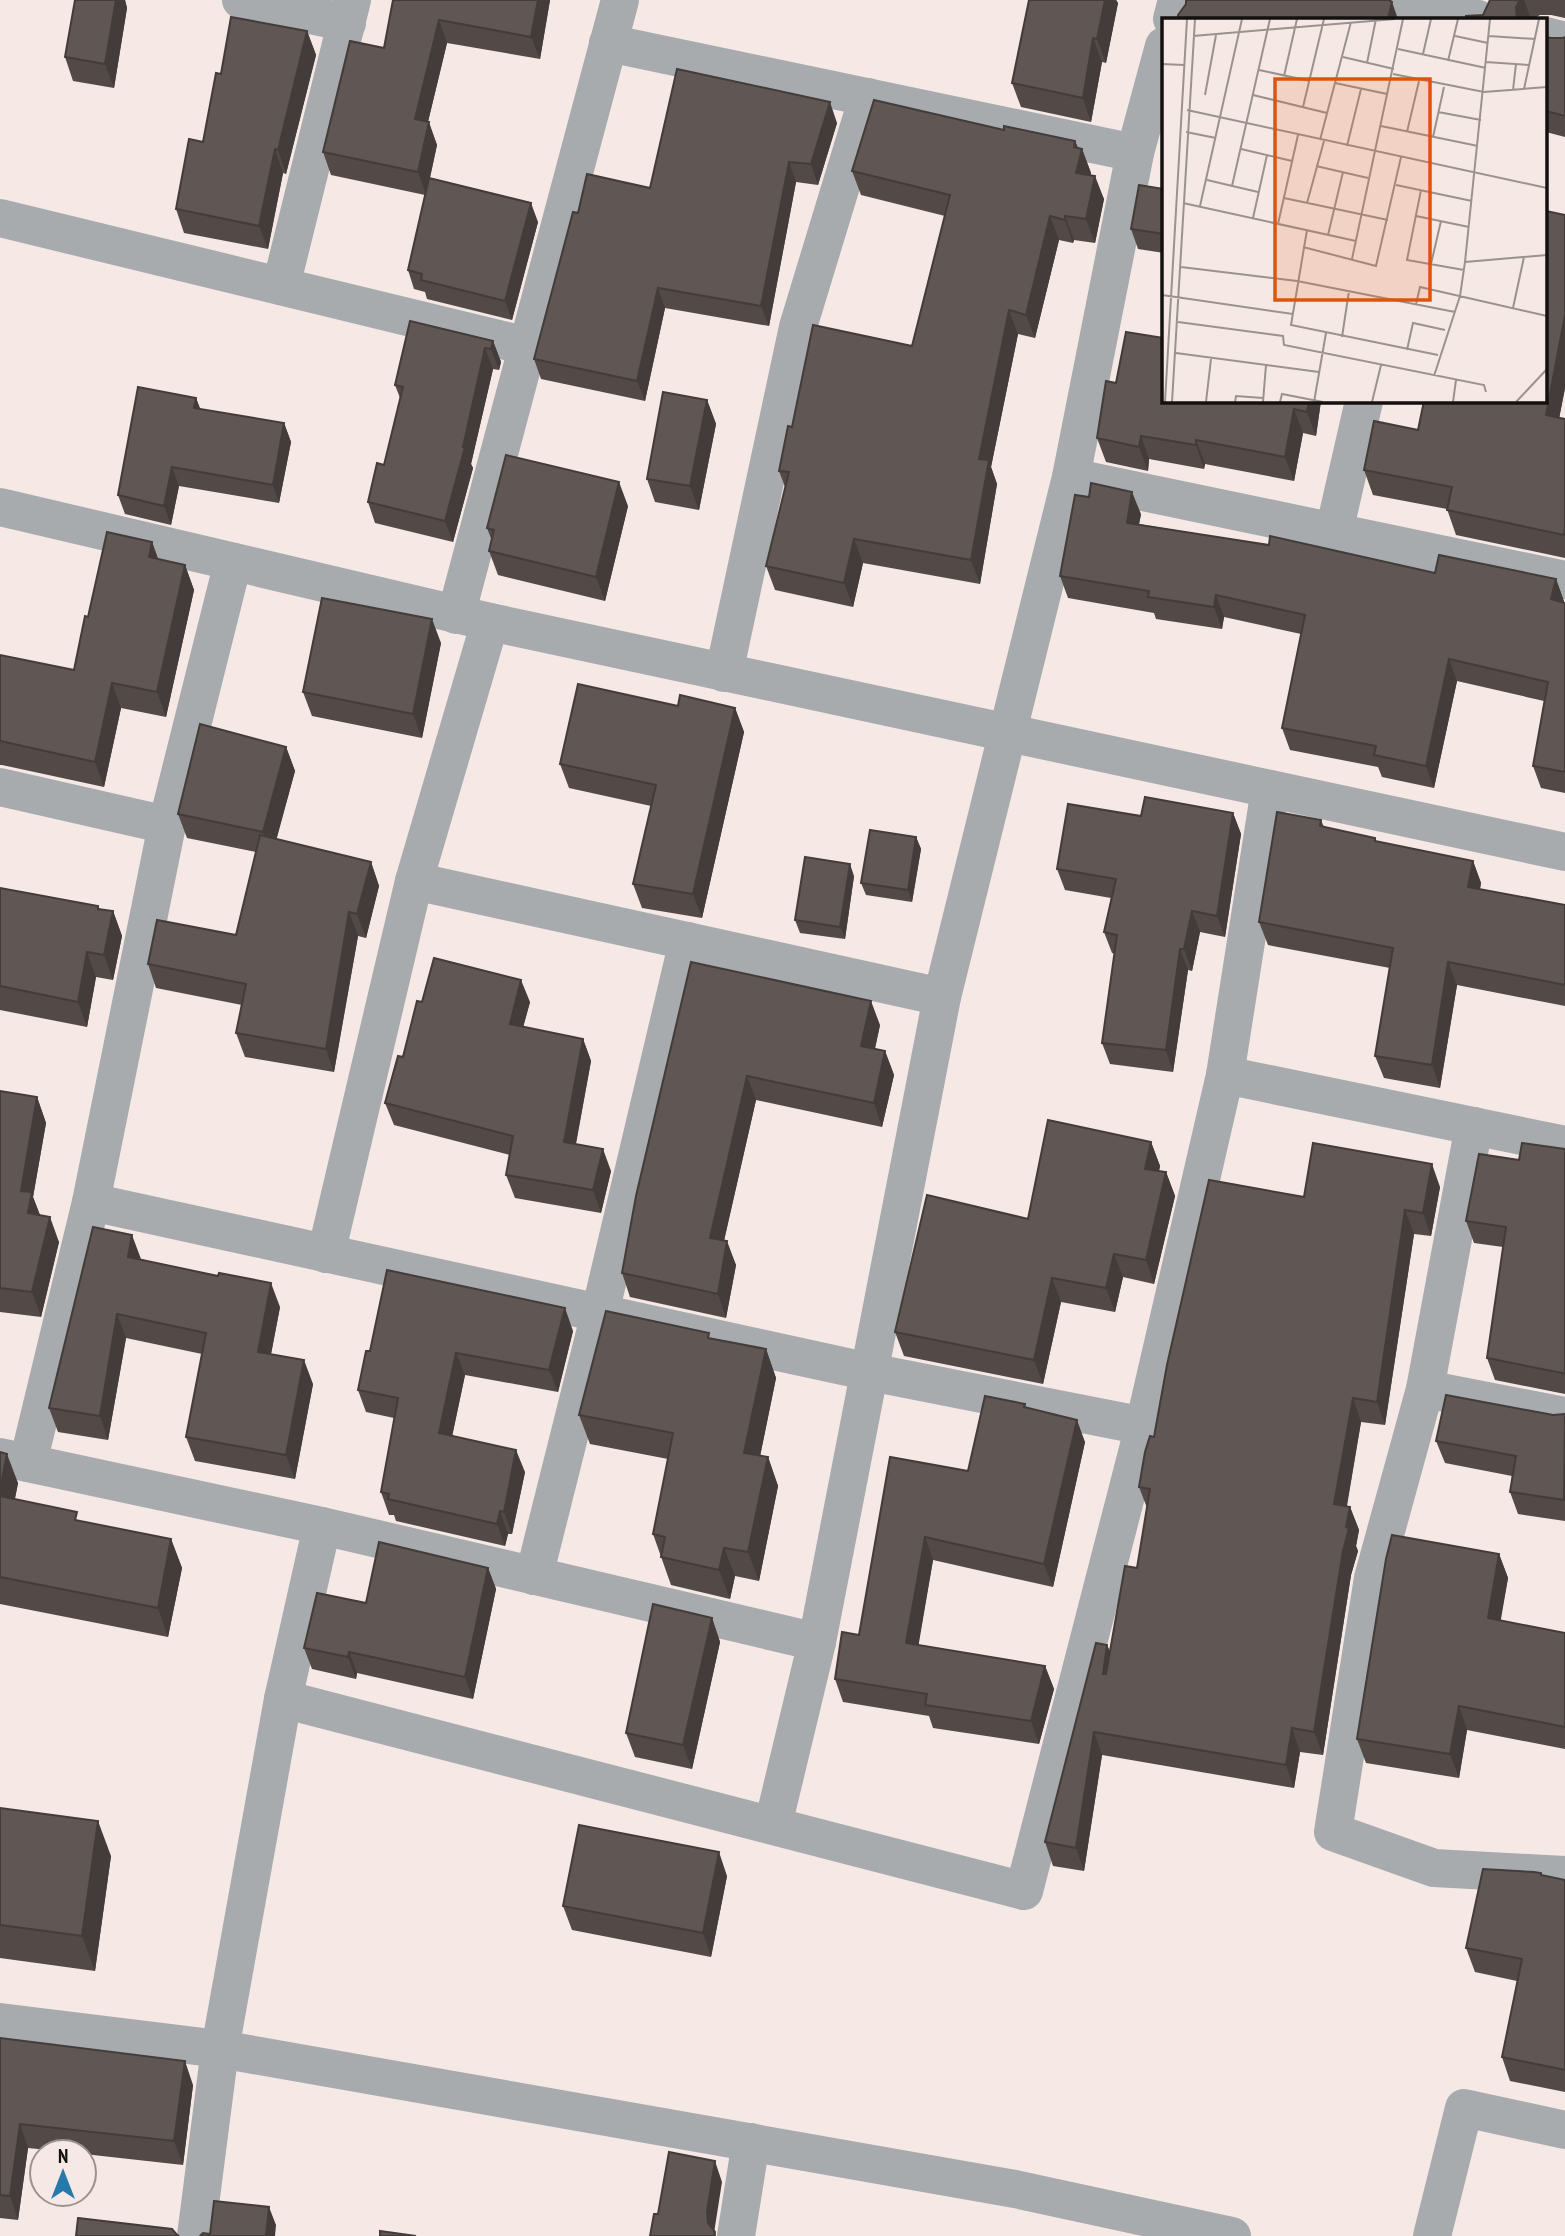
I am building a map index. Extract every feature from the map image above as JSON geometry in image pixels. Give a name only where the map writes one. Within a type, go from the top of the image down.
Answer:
[{"type":"street","points":[[241,0],[350,12],[281,286]]},
{"type":"street","points":[[326,1254],[473,619],[527,346],[620,0]]},
{"type":"street","points":[[1171,18],[1177,0]]},
{"type":"street","points":[[1400,0],[1462,17]]},
{"type":"street","points":[[1548,37],[1565,41]]},
{"type":"street","points":[[608,43],[1135,153]]},
{"type":"street","points":[[773,1825],[817,1642],[942,997],[1071,477],[1135,153],[1162,53]]},
{"type":"street","points":[[724,673],[798,327],[868,97]]},
{"type":"street","points":[[0,218],[527,346]]},
{"type":"street","points":[[1334,532],[1364,402]]},
{"type":"street","points":[[1071,477],[1565,580]]},
{"type":"street","points":[[0,507],[473,619],[1565,852]]},
{"type":"street","points":[[233,562],[167,825],[91,1202],[14,1460],[322,1526],[817,1642]]},
{"type":"street","points":[[0,787],[167,825]]},
{"type":"street","points":[[284,1699],[1024,1891],[1144,1426],[1225,1075],[1270,789]]},
{"type":"street","points":[[414,881],[942,997]]},
{"type":"street","points":[[534,1576],[600,1313],[688,941]]},
{"type":"street","points":[[1225,1075],[1565,1145]]},
{"type":"street","points":[[1474,1126],[1424,1389],[1373,1578],[1333,1832],[1434,1868],[1565,1875]]},
{"type":"street","points":[[91,1202],[870,1372],[1144,1426]]},
{"type":"street","points":[[1424,1389],[1565,1416]]},
{"type":"street","points":[[196,2236],[220,2049],[284,1699],[322,1526]]},
{"type":"street","points":[[0,2022],[220,2049],[1015,2189],[1232,2236]]},
{"type":"street","points":[[1432,2236],[1464,2108],[1565,2130]]},
{"type":"street","points":[[736,2236],[751,2142]]},
{"type":"building","points":[[75,0],[116,0],[105,64],[65,57]]},
{"type":"building","points":[[393,0],[538,0],[531,37],[439,20],[415,119],[429,122],[418,172],[323,152],[350,41],[384,48]]},
{"type":"building","points":[[1029,0],[1105,0],[1097,39],[1093,38],[1083,98],[1012,83]]},
{"type":"building","points":[[1186,0],[1392,2],[1388,18],[1178,18]]},
{"type":"building","points":[[1490,0],[1520,0],[1516,7],[1517,18],[1466,18],[1483,15]]},
{"type":"building","points":[[231,17],[307,31],[278,150],[275,149],[259,226],[176,209],[189,139],[203,142],[216,73],[221,74]]},
{"type":"building","points":[[1548,37],[1565,37],[1565,116],[1548,112]]},
{"type":"building","points":[[677,69],[830,102],[811,164],[789,162],[761,306],[658,288],[637,381],[534,359],[573,212],[578,213],[587,174],[650,188]]},
{"type":"building","points":[[874,100],[1004,130],[1004,126],[1075,141],[1074,147],[1082,149],[1076,173],[1095,176],[1086,219],[1065,216],[1065,220],[1050,216],[1026,315],[1009,310],[979,459],[989,460],[971,560],[854,539],[844,583],[766,566],[789,472],[779,471],[788,426],[792,427],[813,325],[912,346],[950,195],[852,171]]},
{"type":"building","points":[[429,178],[531,203],[505,301],[421,280],[422,274],[408,270]]},
{"type":"building","points":[[1139,185],[1162,189],[1162,234],[1131,229]]},
{"type":"building","points":[[1548,211],[1565,215],[1565,315],[1546,415],[1565,419],[1564,535],[1447,510],[1452,487],[1364,470],[1374,421],[1418,430],[1424,402],[1548,402]]},
{"type":"building","points":[[410,321],[493,341],[491,349],[485,348],[465,447],[445,521],[368,502],[377,463],[384,465],[403,387],[395,385]]},
{"type":"building","points":[[1126,332],[1162,338],[1162,402],[1309,402],[1307,412],[1294,409],[1285,457],[1196,440],[1196,445],[1141,436],[1139,447],[1097,438],[1106,381],[1116,383]]},
{"type":"building","points":[[138,387],[196,398],[194,408],[284,423],[273,485],[172,467],[164,506],[118,495]]},
{"type":"building","points":[[663,392],[707,400],[690,486],[647,479]]},
{"type":"building","points":[[506,455],[619,482],[596,577],[489,551],[494,530],[487,528]]},
{"type":"building","points":[[1091,483],[1132,492],[1127,523],[1269,545],[1270,536],[1435,573],[1439,555],[1556,579],[1551,599],[1565,603],[1565,772],[1533,766],[1548,682],[1449,659],[1426,766],[1374,755],[1376,746],[1282,728],[1305,615],[1216,595],[1214,607],[1148,597],[1149,591],[1060,576],[1075,495],[1089,497]]},
{"type":"building","points":[[107,532],[152,542],[149,557],[185,565],[157,692],[112,683],[95,762],[0,741],[0,655],[74,670]]},
{"type":"building","points":[[322,598],[432,619],[413,714],[303,692]]},
{"type":"building","points":[[578,684],[678,706],[680,695],[735,708],[693,894],[633,884],[656,785],[560,764]]},
{"type":"building","points":[[200,724],[286,747],[263,832],[178,814]]},
{"type":"building","points":[[1145,797],[1233,813],[1217,916],[1192,911],[1184,949],[1180,949],[1166,1050],[1102,1043],[1117,935],[1104,932],[1116,879],[1057,869],[1068,804],[1141,816]]},
{"type":"building","points":[[1277,812],[1321,820],[1320,826],[1375,838],[1375,841],[1473,861],[1468,887],[1565,905],[1565,985],[1448,962],[1432,1065],[1375,1056],[1393,948],[1259,922]]},
{"type":"building","points":[[870,830],[916,837],[908,890],[861,883]]},
{"type":"building","points":[[260,835],[371,862],[357,914],[349,912],[326,1049],[236,1033],[246,984],[148,964],[157,920],[236,935]]},
{"type":"building","points":[[805,857],[850,864],[840,927],[795,920]]},
{"type":"building","points":[[0,888],[113,911],[104,955],[87,952],[78,1002],[0,986]]},
{"type":"building","points":[[434,958],[521,980],[510,1024],[583,1039],[564,1142],[603,1149],[593,1190],[506,1175],[513,1136],[385,1103],[398,1056],[403,1057],[417,1001],[422,1002]]},
{"type":"building","points":[[691,962],[871,1001],[861,1046],[885,1051],[874,1103],[747,1076],[710,1238],[727,1241],[718,1294],[622,1273],[636,1196]]},
{"type":"building","points":[[0,1091],[37,1097],[21,1191],[32,1192],[28,1213],[50,1217],[32,1292],[0,1288]]},
{"type":"building","points":[[1048,1120],[1151,1142],[1145,1169],[1166,1172],[1146,1260],[1114,1254],[1106,1288],[1052,1278],[1034,1360],[895,1332],[927,1195],[1028,1219]]},
{"type":"building","points":[[1313,1143],[1432,1164],[1423,1213],[1405,1210],[1377,1402],[1353,1398],[1334,1504],[1350,1507],[1346,1527],[1349,1528],[1314,1732],[1292,1728],[1286,1765],[1094,1732],[1076,1848],[1045,1842],[1096,1643],[1107,1645],[1103,1674],[1106,1674],[1125,1566],[1137,1568],[1150,1489],[1139,1487],[1145,1452],[1150,1436],[1154,1437],[1167,1365],[1209,1180],[1304,1197]]},
{"type":"building","points":[[1522,1143],[1565,1149],[1565,1374],[1487,1358],[1506,1227],[1466,1221],[1479,1154],[1519,1160]]},
{"type":"building","points":[[93,1227],[132,1235],[128,1257],[218,1276],[219,1273],[271,1283],[258,1352],[304,1360],[286,1455],[186,1437],[206,1333],[117,1314],[100,1416],[49,1408]]},
{"type":"building","points":[[387,1270],[565,1308],[549,1370],[456,1353],[439,1433],[516,1450],[504,1512],[500,1511],[497,1524],[388,1499],[389,1494],[381,1492],[398,1398],[358,1390],[366,1351],[370,1351]]},
{"type":"building","points":[[606,1311],[709,1333],[708,1338],[766,1349],[744,1453],[768,1457],[748,1552],[724,1548],[719,1570],[661,1557],[665,1537],[653,1534],[673,1433],[579,1415]]},
{"type":"building","points":[[1446,1395],[1553,1415],[1565,1414],[1564,1500],[1510,1492],[1516,1456],[1436,1441]]},
{"type":"building","points":[[985,1396],[1025,1404],[1024,1407],[1077,1420],[1044,1564],[925,1537],[906,1643],[1045,1666],[1031,1721],[925,1705],[927,1694],[835,1679],[842,1632],[859,1635],[890,1457],[968,1471]]},
{"type":"building","points":[[0,1452],[7,1454],[0,1489]]},
{"type":"building","points":[[0,1496],[77,1512],[75,1520],[171,1539],[158,1608],[0,1577]]},
{"type":"building","points":[[1392,1535],[1499,1554],[1488,1618],[1565,1633],[1565,1727],[1459,1706],[1450,1754],[1357,1739]]},
{"type":"building","points":[[379,1542],[488,1568],[465,1677],[349,1652],[348,1657],[304,1648],[317,1593],[366,1603]]},
{"type":"building","points":[[653,1604],[712,1618],[683,1745],[626,1733]]},
{"type":"building","points":[[0,1808],[98,1821],[82,1936],[0,1925]]},
{"type":"building","points":[[579,1825],[719,1852],[703,1933],[563,1906]]},
{"type":"building","points":[[1483,1869],[1534,1872],[1565,1880],[1565,2070],[1502,2057],[1522,1959],[1466,1948]]},
{"type":"building","points":[[0,2038],[185,2061],[174,2141],[20,2124],[10,2196],[0,2195]]},
{"type":"building","points":[[669,2152],[715,2161],[707,2212],[708,2223],[715,2232],[714,2236],[650,2236],[654,2214],[658,2214]]},
{"type":"building","points":[[214,2201],[269,2207],[266,2236],[200,2236],[203,2233],[210,2234]]},
{"type":"building","points":[[78,2218],[172,2229],[179,2236],[76,2236]]},
{"type":"building","points":[[380,2231],[416,2236],[380,2236]]}]
